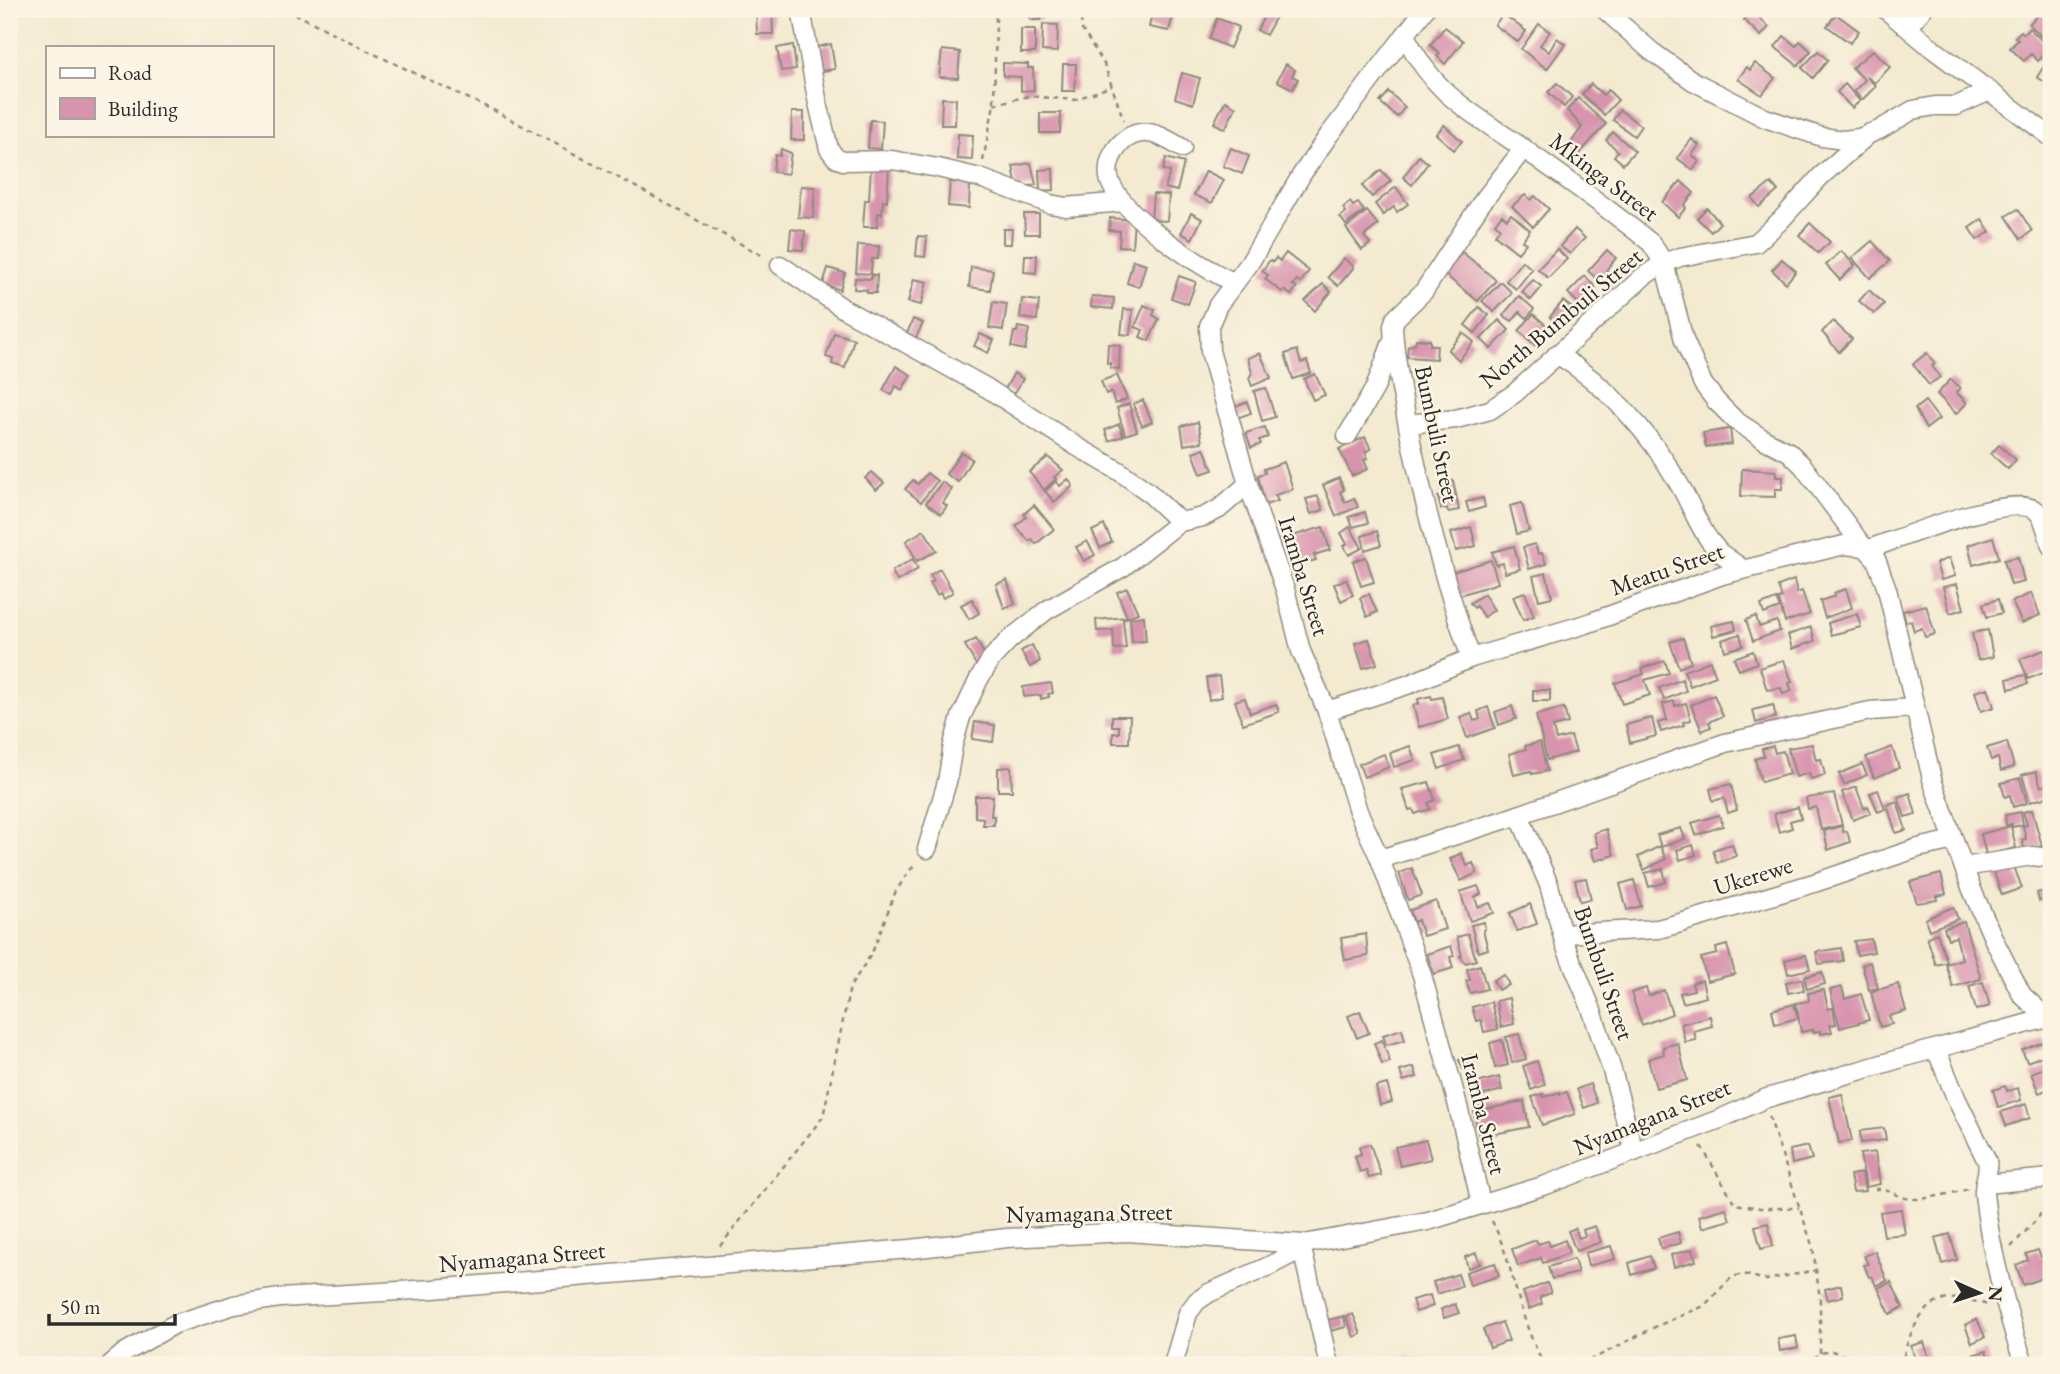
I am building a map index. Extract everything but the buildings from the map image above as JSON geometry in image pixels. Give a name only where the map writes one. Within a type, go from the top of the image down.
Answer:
[{"type":"street","points":[[801,9],[817,99],[830,149],[836,158],[843,161],[892,160],[980,178],[1050,204],[1066,207],[1123,202]]},
{"type":"street","name":"Iramba Street","points":[[1425,9],[1323,144],[1255,255],[1212,316],[1209,326],[1210,351],[1248,484],[1285,589],[1301,650],[1327,711],[1358,811],[1380,859],[1422,975],[1456,1098],[1480,1203]]},
{"type":"street","points":[[1604,9],[1651,51],[1693,81],[1765,118],[1822,137],[1844,140],[1870,134],[1913,110],[1956,106],[1990,91]]},
{"type":"street","points":[[1885,9],[2051,137]]},
{"type":"street","points":[[1907,27],[1923,9]]},
{"type":"street","name":"Mkinga Street","points":[[1405,35],[1416,60],[1461,107],[1524,148],[1651,243],[1664,263],[1685,340],[1703,384],[1737,421],[1789,452],[1866,547]]},
{"type":"street","points":[[1182,148],[1154,134],[1142,133],[1128,138],[1109,159],[1107,169],[1111,184],[1123,202],[1185,254],[1235,283]]},
{"type":"street","name":"North Bumbuli Street","points":[[1408,424],[1456,419],[1490,410],[1516,393],[1635,283],[1664,263],[1756,243],[1821,176],[1870,134]]},
{"type":"street","name":"Bumbuli Street","points":[[1347,436],[1375,388],[1393,339],[1395,319],[1424,290],[1480,205],[1524,148]]},
{"type":"street","points":[[780,265],[844,309],[987,388],[1119,471],[1147,491],[1180,523]]},
{"type":"street","name":"Bumbuli Street","points":[[1393,339],[1421,487],[1449,594],[1471,658]]},
{"type":"street","points":[[1557,354],[1583,370],[1634,418],[1665,460],[1710,541],[1719,552],[1743,569]]},
{"type":"street","points":[[927,849],[947,782],[953,744],[961,717],[992,658],[1009,640],[1047,610],[1123,568],[1180,523],[1219,509],[1248,484]]},
{"type":"street","name":"Meatu Street","points":[[1327,711],[1410,684],[1471,658],[1586,624],[1743,569],[1844,545],[1866,547],[1992,508],[2034,509],[2040,514],[2051,547]]},
{"type":"street","points":[[1866,547],[1876,559],[1887,589],[1933,783],[1964,867],[1994,940],[2022,995],[2049,1017]]},
{"type":"street","points":[[1380,859],[1519,815],[1725,743],[1870,711],[1914,708]]},
{"type":"street","name":"Bumbuli Street","points":[[1519,815],[1549,885],[1562,934],[1591,1008],[1612,1070],[1634,1152]]},
{"type":"street","name":"Ukerewe","points":[[1562,934],[1671,926],[1918,848],[1954,840]]},
{"type":"street","points":[[1964,867],[2032,856],[2051,858]]},
{"type":"street","name":"Nyamagana Street","points":[[110,1365],[124,1353],[174,1324],[234,1305],[280,1298],[433,1289],[1007,1238],[1127,1232],[1303,1246],[1428,1221],[1546,1185],[1765,1099],[2049,1017]]},
{"type":"street","points":[[1936,1049],[1987,1161],[1989,1169],[1984,1196],[2008,1311],[2024,1365]]},
{"type":"street","points":[[1985,1184],[2051,1178]]},
{"type":"street","points":[[1173,1365],[1188,1313],[1197,1301],[1303,1246],[1329,1365]]},
{"type":"path","points":[[286,9],[497,112],[780,265]]},
{"type":"path","points":[[980,178],[993,104],[996,19],[992,9]]},
{"type":"path","points":[[1082,9],[1081,28],[1104,64],[1128,138]]},
{"type":"path","points":[[993,104],[1029,96],[1074,100],[1112,86]]},
{"type":"path","points":[[703,1266],[760,1199],[823,1117],[850,987],[872,953],[901,881],[927,849]]},
{"type":"path","points":[[1765,1099],[1808,1231],[1817,1269],[1820,1353]]},
{"type":"path","points":[[1681,1133],[1701,1145],[1735,1204],[1760,1208],[1799,1208]]},
{"type":"path","points":[[1875,1189],[1888,1190],[1913,1199],[1965,1191],[1985,1184]]},
{"type":"path","points":[[1997,1263],[2038,1218],[2051,1196]]},
{"type":"path","points":[[1480,1203],[1493,1222],[1504,1248],[1512,1280],[1545,1365]]},
{"type":"path","points":[[1581,1365],[1657,1326],[1704,1306],[1732,1277],[1743,1274],[1766,1280],[1817,1269]]},
{"type":"path","points":[[1900,1365],[1919,1318],[1944,1299],[1962,1298],[2008,1311]]},
{"type":"path","points":[[1810,1364],[1820,1353],[1832,1351],[1872,1365]]}]
